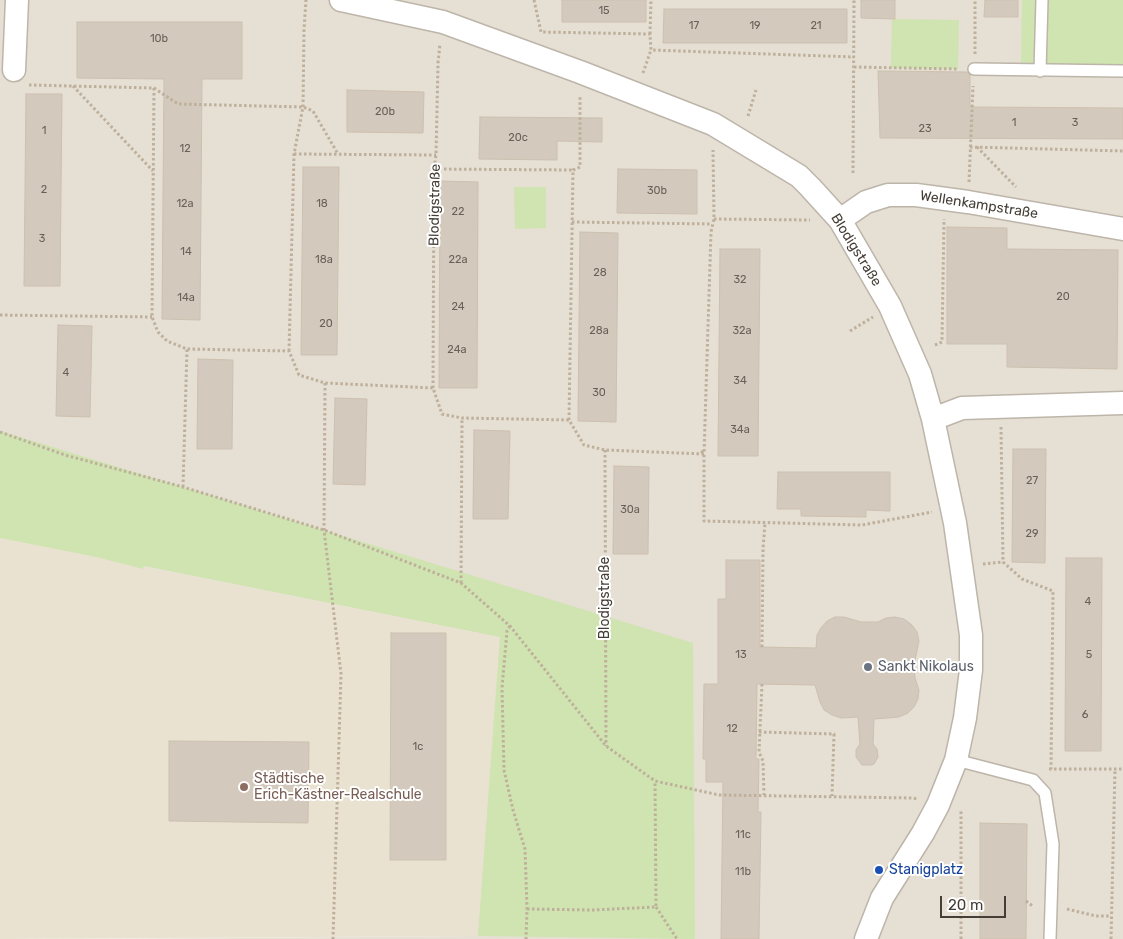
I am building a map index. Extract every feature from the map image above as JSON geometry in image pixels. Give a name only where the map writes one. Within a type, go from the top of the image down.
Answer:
[{"type":"street","points":[[17,0],[17,78]]},
{"type":"street","name":"Blodigstraße","points":[[342,0],[443,22],[580,72],[713,124],[799,176],[840,220],[890,306],[920,374],[933,419],[952,508],[971,635],[971,670],[965,718],[956,760]]},
{"type":"street","name":"Wellenkampstraße","points":[[840,220],[866,202],[888,195],[916,195],[968,202],[1123,229]]},
{"type":"street","points":[[933,419],[962,408],[1123,403]]},
{"type":"street","points":[[866,939],[882,898],[923,833],[956,760]]},
{"type":"lane","points":[[1040,71],[1042,0]]},
{"type":"lane","points":[[974,69],[1123,71]]},
{"type":"lane","points":[[956,760],[1033,780],[1045,793],[1053,844],[1050,939]]},
{"type":"path","points":[[306,0],[304,107],[294,154],[289,351],[299,376],[325,383],[433,388]]},
{"type":"path","points":[[534,0],[541,32],[650,34]]},
{"type":"path","points":[[651,0],[651,50],[854,57]]},
{"type":"path","points":[[853,172],[854,0]]},
{"type":"path","points":[[968,202],[975,0]]},
{"type":"path","name":"Blodigstraße","points":[[443,22],[438,63],[434,169],[433,388],[442,414],[462,418]]},
{"type":"path","points":[[854,67],[974,69]]},
{"type":"path","points":[[434,169],[573,170],[580,167],[580,72]]},
{"type":"path","points":[[17,78],[73,86],[154,88],[178,104],[304,107],[313,111],[338,154]]},
{"type":"path","points":[[73,86],[153,172]]},
{"type":"path","points":[[154,88],[152,317],[158,332],[167,341],[187,349],[289,351]]},
{"type":"path","points":[[748,116],[756,90]]},
{"type":"path","points":[[713,124],[714,219],[712,224],[702,453],[704,521],[862,525],[952,508]]},
{"type":"path","points":[[970,147],[1123,151]]},
{"type":"path","points":[[977,147],[1018,189]]},
{"type":"path","points":[[294,154],[436,155]]},
{"type":"path","points":[[573,170],[569,420],[584,445],[605,450],[702,453]]},
{"type":"path","points":[[935,344],[942,342],[944,199]]},
{"type":"path","points":[[714,219],[840,220]]},
{"type":"path","points":[[572,222],[712,224]]},
{"type":"path","points":[[0,315],[152,317]]},
{"type":"path","points":[[184,487],[187,349]]},
{"type":"path","points":[[325,383],[324,530],[341,674],[334,939]]},
{"type":"path","points":[[1001,407],[1003,562],[1022,579],[1053,591],[1051,769]]},
{"type":"path","points":[[461,583],[462,418],[569,420]]},
{"type":"path","points":[[0,432],[64,455],[184,487],[324,530],[461,583],[510,626],[606,746],[655,781],[720,795],[912,798],[941,796],[962,805],[961,939]]},
{"type":"path","name":"Blodigstraße","points":[[605,450],[606,746]]},
{"type":"path","points":[[762,647],[765,523]]},
{"type":"path","points":[[510,626],[506,632],[502,688],[504,770],[513,810],[525,849],[526,939]]},
{"type":"path","points":[[762,684],[759,752],[763,761],[764,795]]},
{"type":"path","points":[[759,732],[834,734],[832,796]]},
{"type":"path","points":[[1042,769],[1123,769]]},
{"type":"path","points":[[1111,939],[1115,769]]},
{"type":"path","points":[[655,781],[656,907],[677,939]]},
{"type":"path","points":[[527,909],[592,910],[656,907]]},
{"type":"shaded area","points":[[0,0],[1123,0],[1123,939],[128,939],[477,936],[499,637],[0,538]]},
{"type":"shaded area","name":"Städtische Erich-Kästner-Realschule","points":[[0,538],[500,637],[478,936],[0,939]]},
{"type":"green space","points":[[1022,0],[1123,0],[1123,64],[1021,65]]},
{"type":"green space","points":[[892,19],[959,20],[958,69],[891,68]]},
{"type":"green space","points":[[514,187],[546,187],[546,228],[515,229]]},
{"type":"green space","points":[[0,431],[693,643],[695,939],[478,936],[500,637],[144,566],[143,569],[96,557],[0,538]]},
{"type":"building","points":[[562,0],[646,0],[646,22],[562,22]]},
{"type":"building","points":[[861,0],[895,0],[895,19],[861,18]]},
{"type":"building","points":[[985,0],[1018,0],[1018,17],[984,17]]},
{"type":"building","points":[[664,9],[847,9],[847,43],[663,43]]},
{"type":"building","points":[[77,22],[242,22],[242,79],[202,79],[200,320],[162,319],[164,79],[77,78]]},
{"type":"building","points":[[878,71],[967,72],[970,75],[970,107],[1123,108],[1123,139],[880,138]]},
{"type":"building","points":[[347,90],[424,92],[423,133],[347,132]]},
{"type":"building","points":[[26,94],[62,94],[60,286],[24,286]]},
{"type":"building","points":[[480,117],[602,118],[602,142],[557,141],[557,160],[479,159]]},
{"type":"building","points":[[303,167],[339,167],[337,355],[301,355]]},
{"type":"building","points":[[618,169],[697,170],[697,214],[617,213]]},
{"type":"building","points":[[440,181],[478,182],[477,388],[439,388]]},
{"type":"building","points":[[947,227],[1007,228],[1007,249],[1118,250],[1117,369],[1007,367],[1007,344],[947,344]]},
{"type":"building","points":[[580,232],[618,233],[616,422],[578,421]]},
{"type":"building","points":[[720,249],[760,249],[758,456],[718,456]]},
{"type":"building","points":[[58,325],[92,326],[90,417],[56,416]]},
{"type":"building","points":[[198,359],[233,360],[232,449],[197,449]]},
{"type":"building","points":[[335,398],[367,399],[365,485],[333,484]]},
{"type":"building","points":[[474,430],[510,431],[508,519],[473,519]]},
{"type":"building","points":[[1013,449],[1046,449],[1045,563],[1012,562]]},
{"type":"building","points":[[614,466],[649,467],[648,554],[613,554]]},
{"type":"building","points":[[778,472],[890,472],[890,511],[866,510],[866,517],[801,516],[801,509],[777,509]]},
{"type":"building","points":[[1066,558],[1102,558],[1101,751],[1065,751]]},
{"type":"building","points":[[726,560],[760,560],[760,647],[816,648],[817,635],[821,628],[827,621],[835,617],[844,617],[861,622],[878,622],[886,618],[895,617],[904,619],[917,632],[919,641],[914,665],[915,678],[919,690],[918,699],[908,713],[899,717],[874,719],[873,744],[877,749],[878,757],[874,764],[871,765],[862,765],[856,757],[856,750],[860,744],[858,717],[841,718],[824,710],[815,685],[757,684],[756,759],[759,759],[758,812],[761,812],[759,939],[721,939],[723,782],[706,782],[706,759],[703,759],[704,684],[718,684],[718,599],[726,599]]},
{"type":"building","points":[[391,633],[446,633],[446,860],[390,860]]},
{"type":"building","points":[[169,741],[309,742],[308,823],[169,821]]},
{"type":"building","points":[[980,823],[1027,824],[1026,939],[980,939]]},
{"type":"place","name":"Sankt Nikolaus","points":[[868,667]]},
{"type":"place","name":"Städtische Erich-Kästner-Realschule","points":[[244,787]]},
{"type":"place","name":"Stanigplatz","points":[[879,870]]}]
